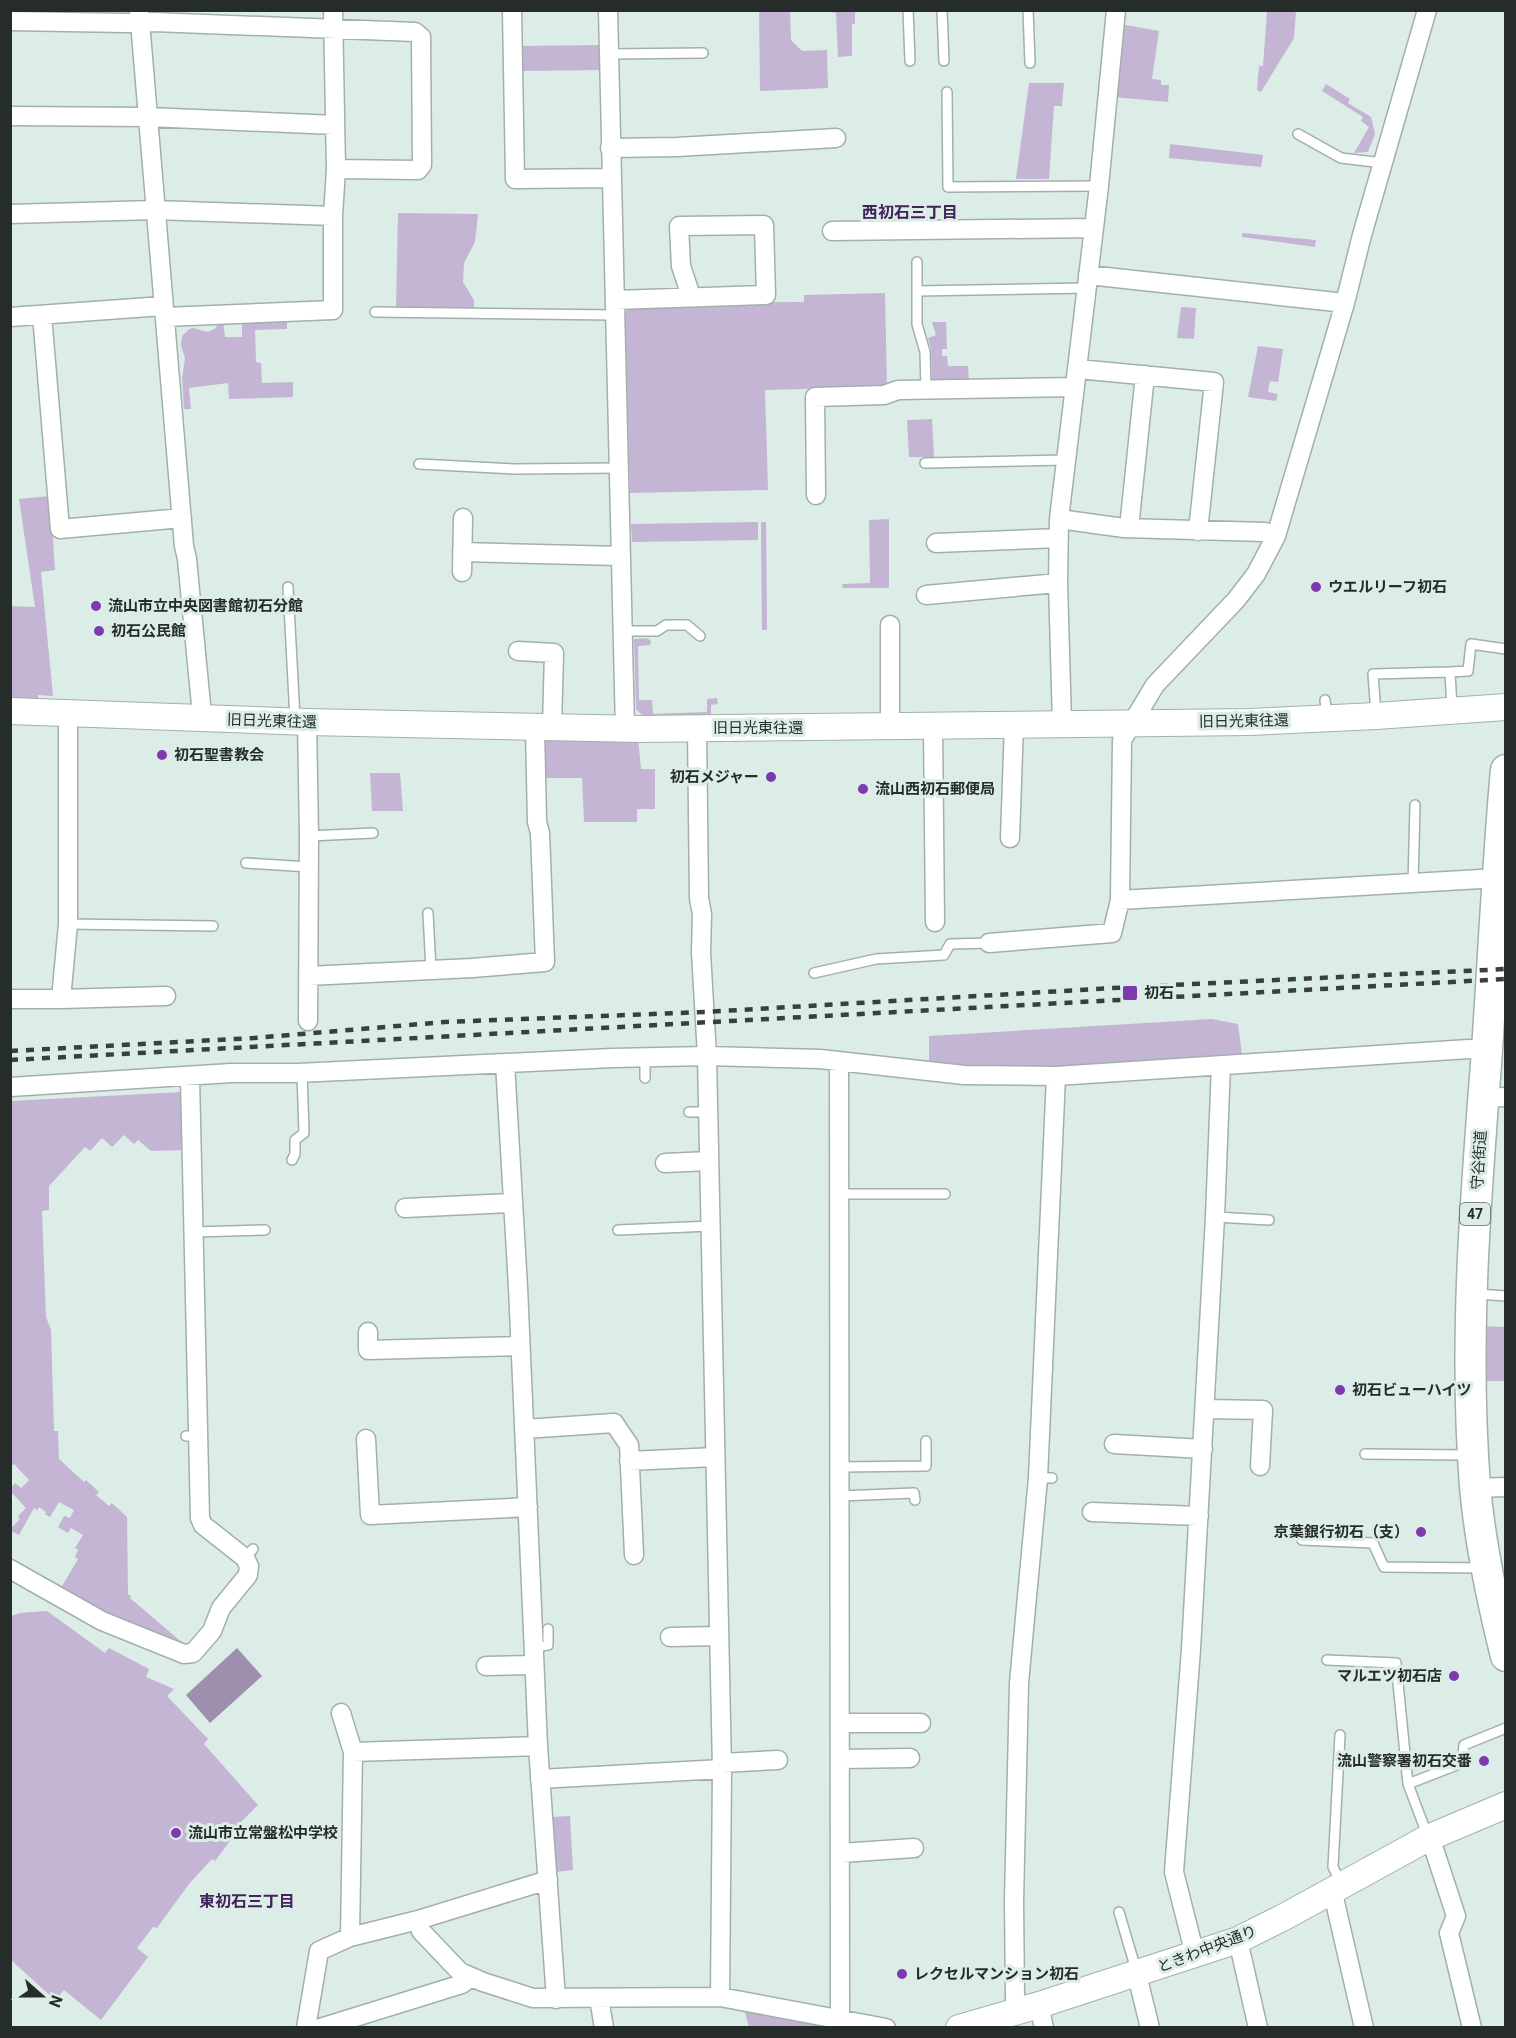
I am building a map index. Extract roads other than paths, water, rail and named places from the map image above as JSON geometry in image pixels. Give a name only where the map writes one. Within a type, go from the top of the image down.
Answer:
[{"type":"main road","name":"守谷街道","points":[[1506,770],[1487,1050],[1494,1098],[1471,1294],[1470,1397],[1475,1488],[1486,1568],[1501,1614],[1506,1656]]},
{"type":"street","points":[[10,317],[164,311],[333,310],[333,216],[336,169],[333,10]]},
{"type":"street","points":[[512,10],[515,179],[611,178]]},
{"type":"street","points":[[608,10],[625,729]]},
{"type":"street","points":[[1062,723],[1058,583],[1059,519],[1100,186],[1116,10]]},
{"type":"street","points":[[989,943],[1112,933],[1120,900],[1122,740],[1155,685],[1236,600],[1256,574],[1275,536],[1345,303],[1356,234],[1369,190],[1383,163],[1427,10]]},
{"type":"street","points":[[140,17],[182,518],[201,705],[200,719]]},
{"type":"street","points":[[10,21],[140,17],[154,22],[415,32],[421,37],[422,165],[418,170],[336,169]]},
{"type":"street","points":[[10,116],[148,117],[335,125]]},
{"type":"street","points":[[610,148],[676,147],[836,138]]},
{"type":"street","points":[[10,214],[155,210],[333,216]]},
{"type":"street","points":[[615,307],[690,296],[766,295],[764,225],[679,226],[681,266],[690,296]]},
{"type":"street","points":[[832,231],[1094,228]]},
{"type":"street","points":[[1088,281],[1345,303]]},
{"type":"street","points":[[42,315],[60,529],[182,518]]},
{"type":"street","points":[[1129,528],[1145,375]]},
{"type":"street","points":[[816,495],[815,397],[884,395],[898,390],[1145,375],[1214,382],[1198,531]]},
{"type":"street","points":[[462,572],[463,518]]},
{"type":"street","points":[[1059,519],[1129,528],[1265,532],[1275,536]]},
{"type":"street","points":[[936,543],[1059,538]]},
{"type":"street","points":[[462,552],[620,556]]},
{"type":"street","points":[[926,595],[1058,583]]},
{"type":"street","points":[[890,625],[890,726]]},
{"type":"street","points":[[308,976],[546,963],[540,833],[537,822],[544,727],[554,653],[518,651]]},
{"type":"street","name":"旧日光東往還","points":[[10,711],[301,722],[625,729],[1251,722],[1326,709],[1376,716],[1506,707]]},
{"type":"street","points":[[62,999],[68,924],[68,713]]},
{"type":"street","points":[[301,722],[309,836],[308,1021]]},
{"type":"street","points":[[1010,838],[1014,724]]},
{"type":"street","points":[[933,726],[935,922]]},
{"type":"street","points":[[697,728],[699,898],[702,914],[701,952],[708,1056],[722,1766],[720,1997]]},
{"type":"street","points":[[1120,900],[1498,878]]},
{"type":"street","points":[[10,999],[166,996]]},
{"type":"street","points":[[10,1087],[231,1074],[708,1056],[839,1061],[964,1075],[1056,1076],[1221,1065],[1252,1069],[1469,1049],[1487,1050]]},
{"type":"street","points":[[839,1061],[839,1194],[845,1406],[840,1467],[840,2019]]},
{"type":"street","points":[[505,1063],[538,1746],[556,1999]]},
{"type":"street","points":[[1195,1954],[1174,1872],[1191,1649],[1215,1217],[1223,1128],[1221,1065]]},
{"type":"street","points":[[1034,2015],[1015,1998],[1014,1901],[1019,1683],[1045,1478],[1056,1076]]},
{"type":"street","points":[[10,1569],[102,1621],[184,1654],[193,1653],[201,1645],[212,1631],[230,1589],[248,1575],[249,1553],[203,1525],[200,1518],[192,1436],[188,1200],[189,1077]]},
{"type":"street","points":[[665,1163],[709,1161]]},
{"type":"street","points":[[405,1208],[512,1203]]},
{"type":"street","points":[[368,1332],[368,1350],[520,1346]]},
{"type":"street","points":[[1205,1409],[1263,1410],[1260,1466]]},
{"type":"street","points":[[524,1429],[552,1421],[614,1423],[629,1445],[634,1555]]},
{"type":"street","points":[[366,1439],[370,1515],[528,1507]]},
{"type":"street","points":[[1114,1444],[1203,1449]]},
{"type":"street","points":[[629,1461],[716,1457]]},
{"type":"street","points":[[1475,1488],[1506,1487]]},
{"type":"street","points":[[1092,1512],[1199,1516]]},
{"type":"street","points":[[670,1637],[719,1636]]},
{"type":"street","points":[[486,1666],[534,1656]]},
{"type":"street","points":[[341,1713],[352,1752],[350,1937]]},
{"type":"street","points":[[840,1723],[921,1724]]},
{"type":"street","points":[[352,1752],[538,1746]]},
{"type":"street","points":[[841,1759],[910,1758]]},
{"type":"street","points":[[540,1779],[778,1760]]},
{"type":"street","name":"ときわ中央通り","points":[[959,2028],[1034,2015],[1137,1975],[1238,1940],[1428,1838],[1506,1805]]},
{"type":"street","points":[[1428,1838],[1435,1852],[1456,1916],[1449,1933],[1472,2028]]},
{"type":"street","points":[[841,1853],[914,1848]]},
{"type":"street","points":[[306,2028],[319,1951],[350,1937],[418,1920],[548,1880]]},
{"type":"street","points":[[1336,1887],[1364,2028]]},
{"type":"street","points":[[418,1920],[421,1930],[460,1972],[533,1998],[720,1997],[886,2028]]},
{"type":"street","points":[[1238,1940],[1258,2028]]},
{"type":"street","points":[[1137,1975],[1150,2028]]},
{"type":"street","points":[[320,2028],[462,1984],[471,1977]]},
{"type":"street","points":[[599,1998],[604,2028]]},
{"type":"lane","points":[[908,10],[910,61]]},
{"type":"lane","points":[[942,10],[945,61]]},
{"type":"lane","points":[[1028,10],[1030,63]]},
{"type":"lane","points":[[608,54],[703,53]]},
{"type":"lane","points":[[947,92],[948,187],[1100,186]]},
{"type":"lane","points":[[1298,134],[1341,158],[1383,163]]},
{"type":"lane","points":[[917,262],[917,324],[925,352],[926,389]]},
{"type":"lane","points":[[917,291],[1088,281]]},
{"type":"lane","points":[[375,312],[615,307]]},
{"type":"lane","points":[[925,463],[1066,460]]},
{"type":"lane","points":[[418,464],[515,469],[619,468]]},
{"type":"lane","points":[[288,586],[301,722]]},
{"type":"lane","points":[[622,631],[657,631],[666,625],[687,625],[700,636]]},
{"type":"lane","points":[[1376,716],[1373,674],[1468,671],[1471,644],[1506,649]]},
{"type":"lane","points":[[1450,672],[1452,710]]},
{"type":"lane","points":[[1413,884],[1415,805]]},
{"type":"lane","points":[[309,836],[373,832]]},
{"type":"lane","points":[[246,863],[309,867]]},
{"type":"lane","points":[[429,913],[431,970]]},
{"type":"lane","points":[[68,924],[213,926]]},
{"type":"lane","points":[[814,973],[876,959],[944,955],[950,944],[989,943]]},
{"type":"lane","points":[[645,1058],[645,1078]]},
{"type":"lane","points":[[292,1160],[295,1154],[295,1140],[304,1133],[302,1073]]},
{"type":"lane","points":[[689,1113],[708,1112]]},
{"type":"lane","points":[[839,1194],[945,1194]]},
{"type":"lane","points":[[1215,1217],[1269,1220]]},
{"type":"lane","points":[[618,1230],[711,1226]]},
{"type":"lane","points":[[190,1242],[266,1230]]},
{"type":"lane","points":[[1471,1294],[1505,1295]]},
{"type":"lane","points":[[840,1467],[926,1466],[926,1441]]},
{"type":"lane","points":[[1365,1454],[1474,1456]]},
{"type":"lane","points":[[840,1496],[914,1493],[915,1500]]},
{"type":"lane","points":[[1302,1540],[1373,1543],[1384,1567],[1486,1568]]},
{"type":"lane","points":[[534,1656],[548,1645],[548,1629]]},
{"type":"lane","points":[[1326,1660],[1396,1663],[1408,1784],[1428,1838]]},
{"type":"lane","points":[[1408,1784],[1462,1763],[1464,1745],[1506,1728]]},
{"type":"lane","points":[[1336,1887],[1333,1867],[1340,1735]]},
{"type":"lane","points":[[1119,1912],[1137,1975]]},
{"type":"railway","points":[[10,1051],[254,1038],[445,1022],[705,1012],[1131,987],[1506,969]]},
{"type":"railway","points":[[10,1060],[1506,979]]},
{"type":"place","name":"ウエルリーフ初石","points":[[1316,587]]},
{"type":"place","name":"流山市立中央図書館初石分館","points":[[96,606]]},
{"type":"place","name":"初石公民館","points":[[99,631]]},
{"type":"place","name":"初石聖書教会","points":[[162,755]]},
{"type":"place","name":"初石メジャー","points":[[771,777]]},
{"type":"place","name":"流山西初石郵便局","points":[[863,789]]},
{"type":"place","name":"初石","points":[[1130,993]]},
{"type":"place","name":"初石ビューハイツ","points":[[1340,1390]]},
{"type":"place","name":"京葉銀行初石（支）","points":[[1421,1532]]},
{"type":"place","name":"マルエツ初石店","points":[[1454,1676]]},
{"type":"place","name":"流山警察署初石交番","points":[[1484,1761]]},
{"type":"place","name":"流山市立常盤松中学校","points":[[176,1833]]},
{"type":"place","name":"レクセルマンション初石","points":[[902,1974]]},
{"type":"district","name":"西初石三丁目","points":[[910,212]]},
{"type":"district","name":"東初石三丁目","points":[[247,1901]]}]
